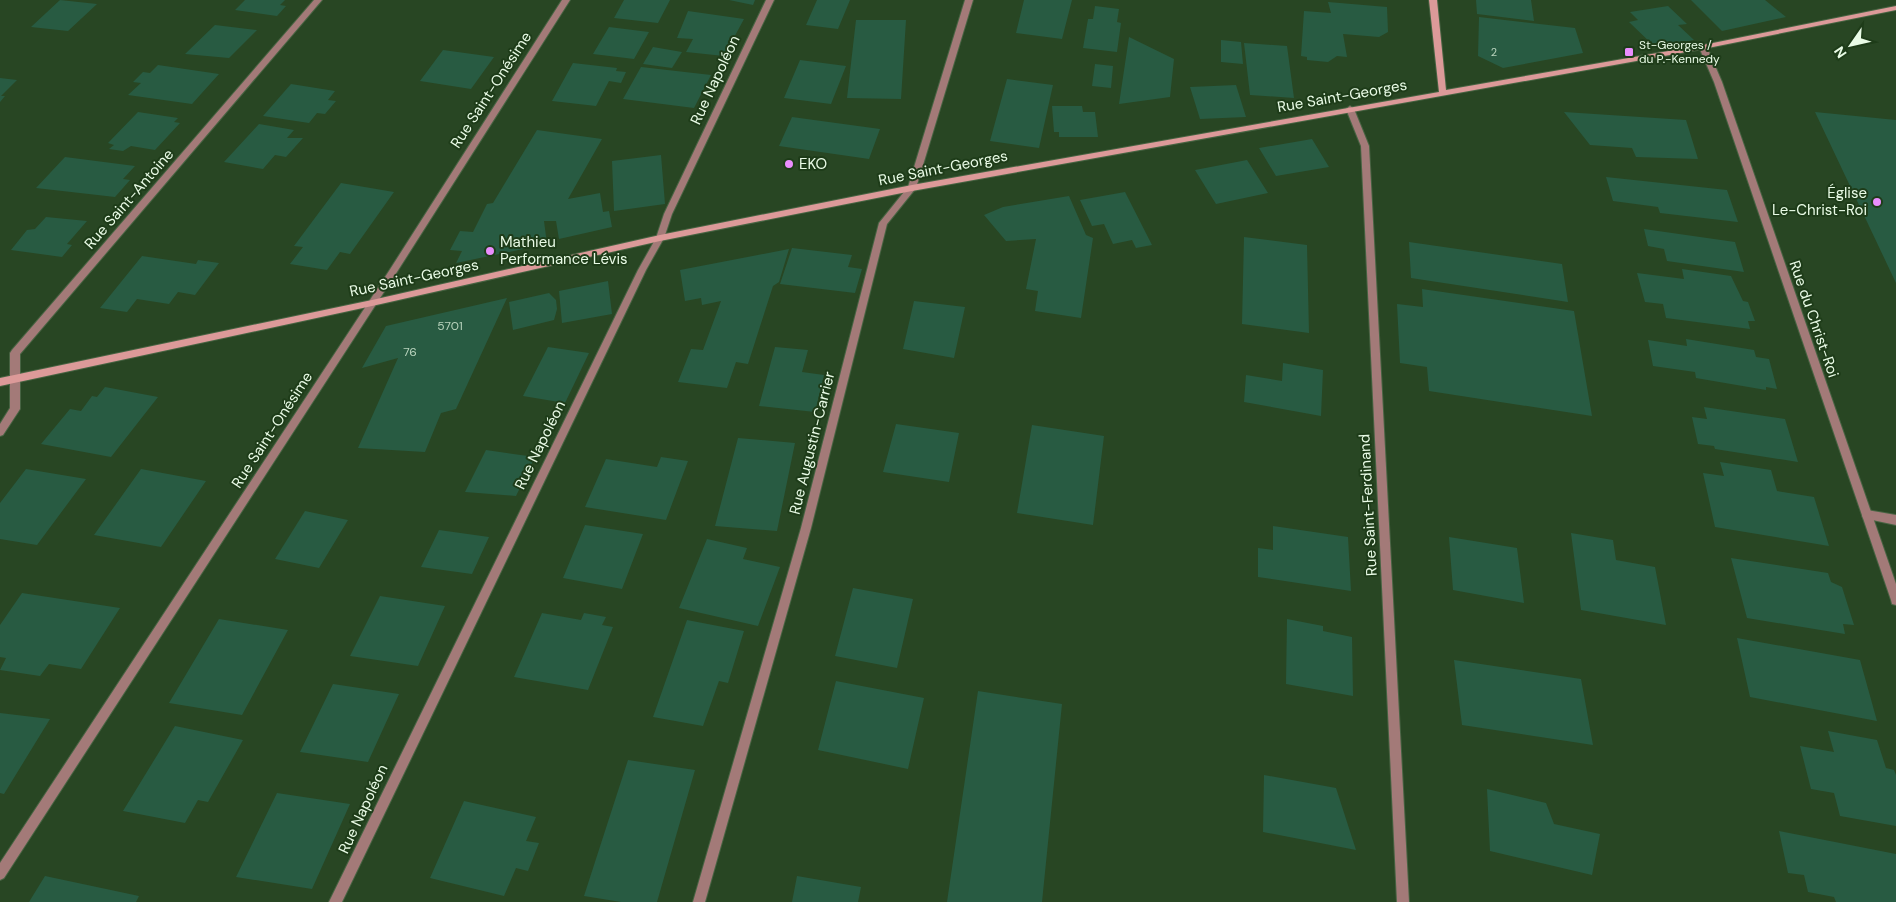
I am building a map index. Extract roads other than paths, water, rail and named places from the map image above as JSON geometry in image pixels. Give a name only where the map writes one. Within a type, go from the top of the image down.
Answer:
[{"type":"street","name":"Rue Saint-Antoine","points":[[0,432],[15,409],[15,353],[318,0]]},
{"type":"street","name":"Rue Saint-Onésime","points":[[0,874],[566,0]]},
{"type":"street","name":"Rue Napoléon","points":[[335,902],[642,270],[660,238],[668,214],[770,0]]},
{"type":"street","name":"Rue Augustin-Carrier","points":[[699,902],[806,528],[883,223],[912,188],[969,0]]},
{"type":"street","points":[[1433,0],[1443,94]]},
{"type":"street","name":"Rue Saint-Georges","points":[[0,382],[660,238],[912,188],[1703,48],[1896,8]]},
{"type":"street","name":"Rue du Christ-Roi","points":[[1703,48],[1718,82],[1896,600]]},
{"type":"street","name":"Rue Saint-Ferdinand","points":[[1350,109],[1365,146],[1402,902]]},
{"type":"street","points":[[1867,515],[1896,520]]},
{"type":"place","name":"St-Georges / du P.-Kennedy","points":[[1629,52]]},
{"type":"place","name":"EKO","points":[[789,164]]},
{"type":"place","name":"Église Le-Christ-Roi","points":[[1877,202]]},
{"type":"place","name":"Mathieu Performance Lévis","points":[[490,251]]}]
